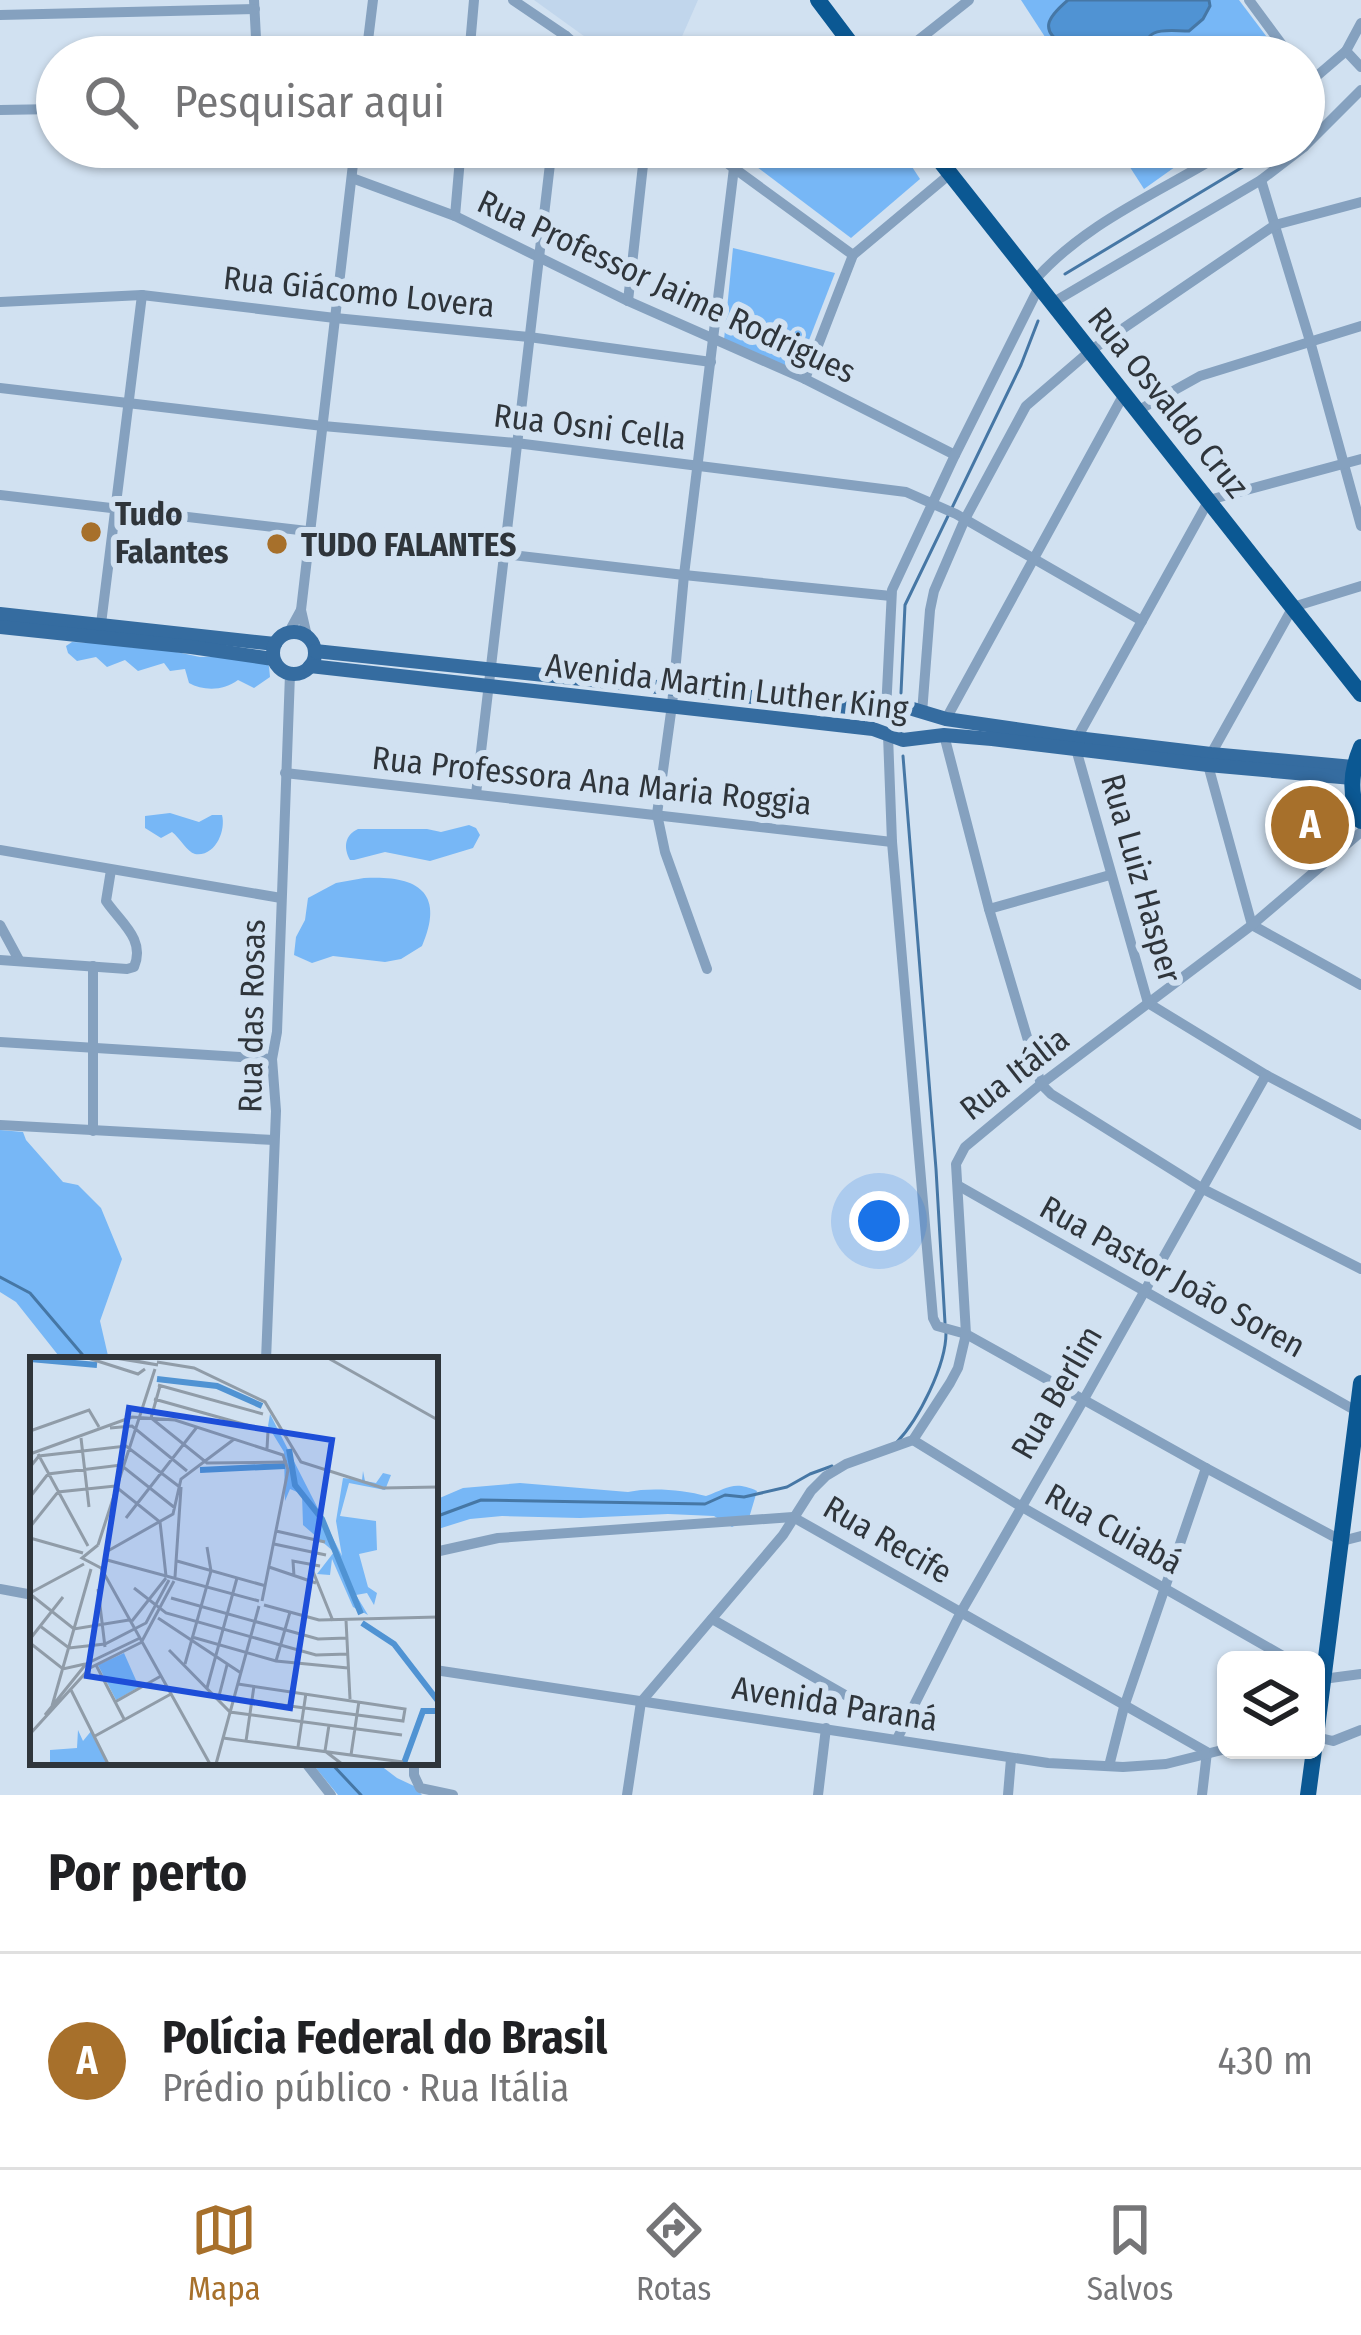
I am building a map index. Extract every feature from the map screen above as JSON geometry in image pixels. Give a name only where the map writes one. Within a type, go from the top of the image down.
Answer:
[{"type":"highway","points":[[818,0],[845,36]]},
{"type":"highway","name":"Rua Osvaldo Cruz","points":[[945,168],[1361,694]]},
{"type":"highway","points":[[1361,747],[1352,796],[1361,821]]},
{"type":"highway","points":[[1324,1651],[1361,1383]]},
{"type":"highway","points":[[1308,1795],[1313,1759]]},
{"type":"main road","points":[[0,614],[101,624],[274,651]]},
{"type":"main road","points":[[0,627],[274,651]]},
{"type":"main road","points":[[289,632],[274,651],[277,666],[297,674],[311,651]]},
{"type":"main road","name":"Avenida Martin Luther King","points":[[289,632],[311,651],[490,678],[673,697],[886,711],[906,707],[945,727]]},
{"type":"main road","name":"Avenida Martin Luther King","points":[[673,697],[873,729],[903,740],[945,727],[1210,760],[1353,772]]},
{"type":"main road","points":[[785,718],[787,701]]},
{"type":"main road","points":[[886,711],[888,734]]},
{"type":"main road","points":[[919,736],[922,713]]},
{"type":"street","points":[[369,36],[373,0]]},
{"type":"street","points":[[471,36],[474,0]]},
{"type":"street","points":[[513,0],[566,36]]},
{"type":"street","points":[[924,36],[970,0]]},
{"type":"street","points":[[1249,0],[1276,36]]},
{"type":"street","points":[[0,15],[254,4],[255,36]]},
{"type":"street","points":[[1325,67],[1346,52],[1361,23]]},
{"type":"street","points":[[1346,52],[1361,67]]},
{"type":"street","points":[[1325,126],[1361,89]]},
{"type":"street","points":[[0,110],[36,109]]},
{"type":"street","points":[[311,651],[301,610],[353,168]]},
{"type":"street","points":[[455,216],[459,168]]},
{"type":"street","points":[[476,794],[549,168]]},
{"type":"street","points":[[628,301],[643,168]]},
{"type":"street","points":[[707,969],[656,814],[734,168],[853,255]]},
{"type":"street","points":[[886,711],[891,596],[1036,284],[1050,262],[1100,224],[1197,168]]},
{"type":"street","points":[[1052,303],[1277,168]]},
{"type":"street","points":[[805,380],[853,255],[950,175]]},
{"type":"street","name":"Rua Professor Jaime Rodrigues","points":[[352,178],[455,216],[955,454]]},
{"type":"street","points":[[1261,180],[1361,526]]},
{"type":"street","points":[[922,713],[934,591],[960,516],[1026,406],[1090,350],[1275,225],[1361,202]]},
{"type":"street","points":[[101,624],[142,295]]},
{"type":"street","name":"Rua Giácomo Lovera","points":[[0,302],[142,295],[711,362]]},
{"type":"street","points":[[1137,411],[1200,376],[1361,326]]},
{"type":"street","name":"Rua Osni Cella","points":[[0,388],[323,426],[517,443],[906,492],[960,516],[1142,621]]},
{"type":"street","points":[[1124,394],[945,727],[989,909],[1042,1084],[1052,1094],[1203,1189],[1361,1270]]},
{"type":"street","points":[[1209,500],[1361,459]]},
{"type":"street","points":[[0,495],[891,596]]},
{"type":"street","name":"Rua Luiz Hasper","points":[[1209,500],[1077,743],[1148,1004],[1361,1125]]},
{"type":"street","points":[[1361,586],[1293,607],[1210,760],[1252,925],[1361,985]]},
{"type":"street","points":[[289,632],[301,610]]},
{"type":"street","name":"Rua das Rosas","points":[[266,1357],[276,1102],[272,1059],[278,1032],[290,674]]},
{"type":"street","points":[[888,734],[892,842],[937,1326],[955,1331],[1342,1540],[1361,1536]]},
{"type":"street","name":"Rua Professora Ana Maria Roggia","points":[[285,773],[892,842]]},
{"type":"street","name":"Rua Itália","points":[[913,1440],[958,1368],[956,1165],[964,1147],[1252,925],[1361,832]]},
{"type":"street","points":[[0,850],[280,898]]},
{"type":"street","points":[[0,960],[134,967],[139,958],[135,938],[106,901],[111,870]]},
{"type":"street","points":[[989,909],[1110,875]]},
{"type":"street","points":[[0,925],[19,960]]},
{"type":"street","points":[[93,966],[93,1131]]},
{"type":"street","points":[[0,1042],[272,1059]]},
{"type":"street","name":"Rua Berlim","points":[[900,1733],[961,1612],[1266,1075]]},
{"type":"street","points":[[0,1125],[274,1141]]},
{"type":"street","name":"Rua Pastor João Soren","points":[[958,1186],[1359,1411]]},
{"type":"street","points":[[627,1795],[641,1702],[783,1535],[826,1476],[913,1440]]},
{"type":"street","name":"Rua Cuiabá","points":[[913,1440],[1275,1651]]},
{"type":"street","points":[[1109,1766],[1124,1707],[1206,1468]]},
{"type":"street","name":"Rua Recife","points":[[438,1551],[498,1538],[793,1517],[1207,1752]]},
{"type":"street","points":[[0,1589],[30,1594]]},
{"type":"street","points":[[712,1619],[900,1733]]},
{"type":"street","name":"Avenida Paraná","points":[[438,1670],[826,1728],[900,1733],[1048,1763],[1166,1764],[1217,1750]]},
{"type":"street","points":[[1325,1677],[1361,1674]]},
{"type":"street","points":[[818,1795],[826,1728]]},
{"type":"street","points":[[1325,1739],[1333,1741],[1361,1730]]},
{"type":"street","points":[[1202,1795],[1207,1752]]},
{"type":"street","points":[[1008,1795],[1012,1759]]},
{"type":"street","points":[[307,1765],[331,1795]]},
{"type":"street","points":[[414,1765],[416,1784],[453,1795]]},
{"type":"shaded area","points":[[534,0],[698,0],[682,36],[584,36]]},
{"type":"shaded area","points":[[1021,0],[1239,0],[1266,36],[1044,36]]},
{"type":"shaded area","points":[[1068,0],[1209,0],[1210,6],[1189,31],[1150,36],[1053,36],[1051,18]]},
{"type":"shaded area","points":[[758,168],[913,168],[920,179],[851,238]]},
{"type":"shaded area","points":[[1130,168],[1174,168],[1144,189]]},
{"type":"shaded area","points":[[733,248],[835,273],[797,371],[724,340]]},
{"type":"shaded area","points":[[72,642],[229,656],[266,664],[270,677],[254,688],[238,680],[220,688],[201,687],[189,683],[185,669],[170,671],[164,663],[138,671],[125,660],[107,667],[96,657],[77,661],[66,646]]},
{"type":"shaded area","points":[[170,813],[199,822],[222,815],[218,841],[209,851],[195,854],[172,832],[161,838],[145,828],[145,816]]},
{"type":"shaded area","points":[[469,825],[480,835],[473,848],[430,861],[385,852],[350,860],[346,851],[348,838],[358,829],[441,832]]},
{"type":"shaded area","points":[[364,878],[398,880],[422,890],[430,912],[422,946],[385,962],[333,956],[312,963],[294,955],[308,898],[336,883]]},
{"type":"shaded area","points":[[0,1130],[23,1132],[63,1182],[78,1185],[101,1208],[122,1259],[100,1321],[108,1357],[60,1357],[16,1302],[0,1292]]},
{"type":"shaded area","points":[[520,1483],[706,1496],[736,1486],[757,1491],[749,1518],[732,1527],[714,1516],[668,1514],[502,1516],[438,1529],[438,1499],[463,1488]]},
{"type":"shaded area","points":[[313,1765],[380,1765],[422,1795],[338,1795]]},
{"type":"waterway","points":[[1065,274],[1241,168]]},
{"type":"waterway","points":[[901,693],[905,605],[1038,321]]},
{"type":"waterway","points":[[903,756],[945,1323]]},
{"type":"waterway","points":[[0,1277],[30,1293],[84,1357]]},
{"type":"waterway","points":[[897,1442],[930,1391],[946,1333]]},
{"type":"waterway","points":[[438,1516],[481,1500],[705,1504],[725,1495],[744,1497],[787,1487],[832,1466]]},
{"type":"waterway","points":[[333,1765],[361,1795]]},
{"type":"place","name":"Tudo Falantes","points":[[91,532]]},
{"type":"place","name":"TUDO FALANTES","points":[[277,544]]},
{"type":"place","name":"Polícia Federal do Brasil","points":[[1310,825]]}]
